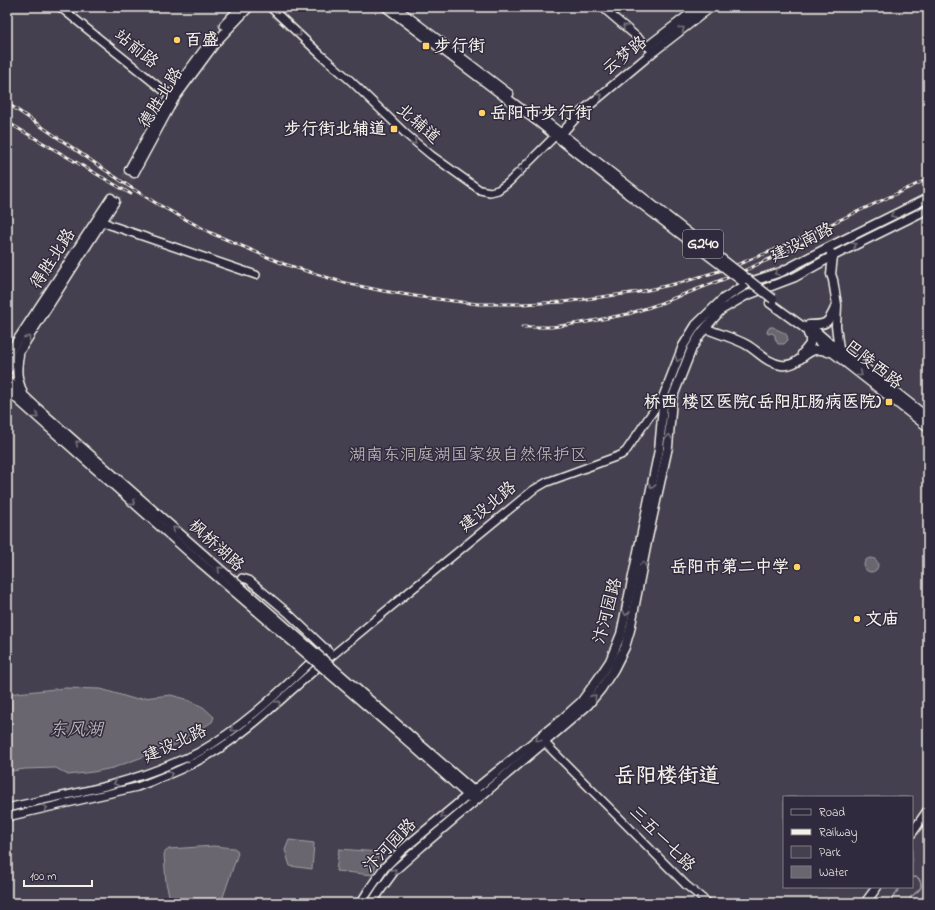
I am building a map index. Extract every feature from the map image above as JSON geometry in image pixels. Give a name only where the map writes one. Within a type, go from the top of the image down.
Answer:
[{"type":"main road","name":"站前路","points":[[60,7],[173,96]]},
{"type":"main road","name":"站前路","points":[[67,7],[173,96]]},
{"type":"main road","points":[[173,96],[212,39],[241,7]]},
{"type":"main road","name":"德胜北路","points":[[132,171],[173,96],[216,42],[249,7]]},
{"type":"main road","name":"北辅道","points":[[270,7],[351,81],[407,135],[431,155],[480,190],[490,192],[498,190],[508,183],[558,135]]},
{"type":"main road","points":[[386,7],[537,121],[558,135]]},
{"type":"main road","points":[[395,7],[558,135]]},
{"type":"main road","points":[[602,7],[651,49],[699,7]]},
{"type":"main road","name":"云梦路","points":[[558,135],[580,113],[651,49],[711,7]]},
{"type":"main road","name":"G240","points":[[558,135],[771,301],[807,327]]},
{"type":"main road","name":"建设南路","points":[[696,325],[723,299],[750,282],[781,272],[928,198]]},
{"type":"main road","name":"得胜北路","points":[[7,356],[13,351],[113,199],[102,221]]},
{"type":"main road","name":"建设南路","points":[[701,333],[721,310],[745,296],[795,278],[833,256],[928,208]]},
{"type":"main road","points":[[7,370],[13,351],[102,221],[256,275]]},
{"type":"main road","points":[[701,333],[707,329],[746,345],[768,360],[782,365],[794,364],[811,351],[822,349],[837,352],[836,305],[831,274],[833,256],[829,247]]},
{"type":"main road","points":[[794,364],[810,344],[807,327],[825,324],[836,305]]},
{"type":"main road","name":"汴河园路","points":[[372,903],[395,870],[478,799],[581,702],[610,661],[621,634],[659,450],[664,395],[683,346],[696,325]]},
{"type":"main road","name":"巴陵西路","points":[[807,327],[827,341],[837,352],[928,426]]},
{"type":"main road","name":"巴陵西路","points":[[807,327],[818,341],[864,367],[928,418]]},
{"type":"main road","name":"汴河园路","points":[[361,903],[384,868],[401,850],[470,793],[520,758],[545,743],[588,704],[601,689],[614,669],[625,647],[630,630],[647,542],[668,447],[672,399],[692,348],[701,333]]},
{"type":"main road","points":[[13,351],[18,362],[18,380],[24,395]]},
{"type":"main road","name":"枫桥湖路","points":[[7,380],[202,558],[236,584],[405,735]]},
{"type":"main road","name":"枫桥湖路","points":[[7,390],[405,735]]},
{"type":"main road","name":"建设北路","points":[[7,817],[137,787],[192,764],[222,747],[253,724],[332,654],[533,490],[547,482],[621,455],[626,451],[664,395]]},
{"type":"main road","points":[[236,584],[242,578],[249,580],[287,612],[332,654]]},
{"type":"main road","name":"建设北路","points":[[7,808],[100,788],[161,769],[198,752],[229,733],[246,720],[273,698],[326,648]]},
{"type":"main road","points":[[405,735],[478,799]]},
{"type":"main road","name":"三五一七路","points":[[545,743],[686,885],[708,903]]},
{"type":"main road","points":[[913,832],[928,810]]},
{"type":"main road","points":[[913,837],[928,815]]},
{"type":"main road","points":[[862,903],[872,888]]},
{"type":"main road","points":[[866,903],[876,888]]},
{"type":"green space","name":"湖南东洞庭湖国家级自然保护区","points":[[7,7],[928,7],[928,903],[7,903]]},
{"type":"water","points":[[770,327],[785,333],[788,340],[784,344],[778,344],[775,335],[772,333],[768,334],[767,331]]},
{"type":"water","points":[[871,558],[876,560],[878,565],[876,570],[871,572],[866,570],[864,565],[866,560]]},
{"type":"water","name":"东风湖","points":[[65,688],[101,689],[134,699],[171,695],[203,707],[214,717],[212,722],[175,745],[113,768],[68,775],[56,768],[12,771],[7,770],[7,694]]},
{"type":"water","points":[[289,840],[314,843],[312,869],[290,866],[285,850]]},
{"type":"water","points":[[214,846],[234,848],[238,853],[221,903],[171,903],[166,883],[165,852],[169,849]]},
{"type":"water","points":[[339,849],[379,852],[373,875],[336,871]]},
{"type":"waterway","points":[[908,903],[911,897],[919,890],[921,886],[919,879],[913,877]]},
{"type":"waterway","points":[[893,903],[892,898],[899,888]]},
{"type":"tunnel","points":[[111,198],[129,170]]},
{"type":"tunnel","points":[[115,201],[134,173]]},
{"type":"railway","points":[[7,103],[130,187],[159,205],[211,233],[284,264],[345,283],[383,291],[478,304],[563,302],[639,292],[683,282],[729,268],[779,248],[928,179]]},
{"type":"railway","points":[[7,122],[131,194]]},
{"type":"railway","points":[[522,327],[552,327],[628,314],[737,274],[815,238]]},
{"type":"place","name":"百盛","points":[[177,40]]},
{"type":"place","name":"步行街","points":[[426,46]]},
{"type":"place","name":"岳阳市步行街","points":[[482,113]]},
{"type":"place","name":"步行街北辅道","points":[[394,129]]},
{"type":"place","name":"桥西 楼区医院(岳阳肛肠病医院)","points":[[889,402]]},
{"type":"place","name":"岳阳市第二中学","points":[[797,567]]},
{"type":"place","name":"文庙","points":[[857,619]]},
{"type":"district","name":"岳阳楼街道","points":[[667,777]]}]
